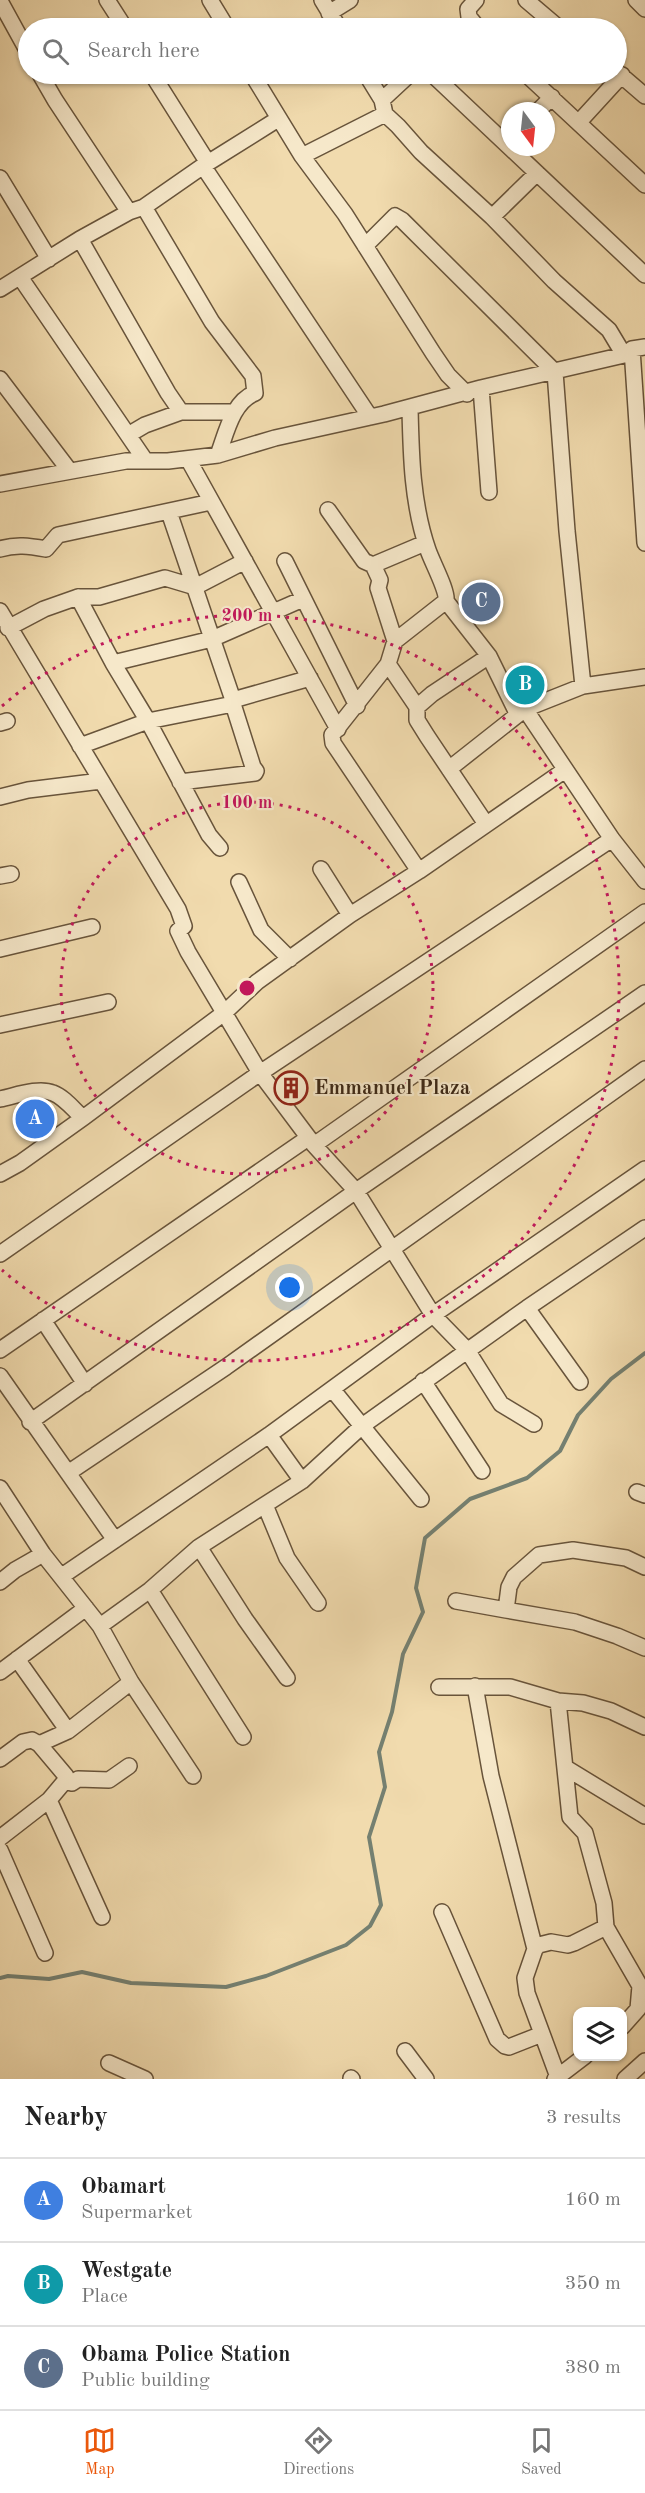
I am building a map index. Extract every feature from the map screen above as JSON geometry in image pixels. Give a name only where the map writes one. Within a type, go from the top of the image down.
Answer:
[{"type":"street","points":[[107,0],[119,18]]},
{"type":"street","points":[[210,0],[220,18]]},
{"type":"street","points":[[325,6],[350,0]]},
{"type":"street","points":[[470,18],[468,9],[476,0]]},
{"type":"street","points":[[526,0],[547,18]]},
{"type":"street","points":[[0,1],[18,34]]},
{"type":"street","points":[[627,80],[645,96]]},
{"type":"street","points":[[46,84],[55,100],[136,209],[212,322],[253,376],[255,393],[249,395],[234,412],[218,454]]},
{"type":"street","points":[[159,84],[206,165],[370,417]]},
{"type":"street","points":[[258,84],[302,156],[345,214],[448,375],[474,391],[489,492]]},
{"type":"street","points":[[371,84],[383,107],[421,152],[492,217],[554,280],[633,350],[645,543]]},
{"type":"street","points":[[302,156],[383,107],[402,84]]},
{"type":"street","points":[[443,84],[501,136]]},
{"type":"street","points":[[537,84],[645,185]]},
{"type":"street","points":[[579,122],[610,84]]},
{"type":"street","points":[[547,102],[552,97]]},
{"type":"street","points":[[0,290],[80,239],[136,209],[278,119]]},
{"type":"street","points":[[521,156],[645,275]]},
{"type":"street","points":[[492,217],[537,173]]},
{"type":"street","points":[[0,178],[49,259]]},
{"type":"street","points":[[365,246],[395,216],[402,220],[555,372],[567,531],[583,686]]},
{"type":"street","points":[[80,239],[181,412]]},
{"type":"street","points":[[20,278],[145,460]]},
{"type":"street","points":[[0,484],[69,470],[145,460],[188,459],[218,454],[276,438],[555,372],[633,350]]},
{"type":"street","points":[[0,379],[69,470]]},
{"type":"street","points":[[410,408],[413,484],[425,543],[447,594],[446,601],[395,642],[388,664],[332,735],[333,743],[419,870]]},
{"type":"street","points":[[128,435],[145,425],[181,412],[234,412]]},
{"type":"street","points":[[188,459],[338,729]]},
{"type":"street","points":[[0,549],[26,545],[46,549],[58,536],[211,502]]},
{"type":"street","points":[[328,510],[364,561],[373,565],[380,580],[378,588],[395,642]]},
{"type":"street","points":[[169,512],[256,771],[255,773],[180,782]]},
{"type":"street","points":[[373,565],[425,543]]},
{"type":"street","points":[[8,628],[44,609],[78,597],[99,597],[165,579],[195,587],[245,561]]},
{"type":"street","points":[[285,561],[357,706]]},
{"type":"street","points":[[78,597],[209,835],[220,848]]},
{"type":"street","points":[[113,663],[212,639],[303,599]]},
{"type":"street","points":[[446,601],[489,656],[515,710],[525,709],[583,686],[645,677]]},
{"type":"street","points":[[0,611],[8,628],[178,909],[184,926],[178,931],[260,1073],[311,1141],[356,1191],[434,1315],[467,1350],[501,1404],[534,1424]]},
{"type":"street","points":[[417,707],[432,694],[489,656]]},
{"type":"street","points":[[388,664],[417,707],[417,720],[486,824]]},
{"type":"street","points":[[80,746],[148,721],[233,702],[310,678]]},
{"type":"street","points":[[449,769],[525,709]]},
{"type":"street","points":[[525,709],[612,839],[645,881]]},
{"type":"street","points":[[0,1174],[20,1163],[83,1118],[224,1013],[257,982],[350,915],[565,770]]},
{"type":"street","points":[[0,796],[28,790],[101,781]]},
{"type":"street","points":[[0,1254],[260,1073],[612,839]]},
{"type":"street","points":[[321,869],[350,915]]},
{"type":"street","points":[[239,882],[261,930],[290,959]]},
{"type":"street","points":[[0,1350],[311,1141],[645,912]]},
{"type":"street","points":[[0,949],[92,927]]},
{"type":"street","points":[[30,1422],[356,1191],[645,993]]},
{"type":"street","points":[[0,1025],[108,1002]]},
{"type":"street","points":[[68,1473],[226,1367],[645,1070]]},
{"type":"street","points":[[0,1099],[40,1091],[51,1092],[59,1096],[83,1118]]},
{"type":"street","points":[[62,1576],[269,1435],[434,1315],[645,1169]]},
{"type":"street","points":[[100,1626],[150,1590],[199,1547],[302,1481],[362,1426],[394,1405],[423,1381],[645,1228]]},
{"type":"street","points":[[527,1308],[580,1382]]},
{"type":"street","points":[[43,1320],[85,1384]]},
{"type":"street","points":[[1,1380],[114,1540]]},
{"type":"street","points":[[423,1381],[482,1471]]},
{"type":"street","points":[[332,1389],[421,1499]]},
{"type":"street","points":[[269,1435],[302,1481]]},
{"type":"street","points":[[0,1488],[43,1554],[100,1626],[131,1682],[193,1776]]},
{"type":"street","points":[[265,1505],[287,1558],[318,1603]]},
{"type":"street","points":[[199,1547],[245,1619],[287,1678]]},
{"type":"street","points":[[506,1610],[509,1587],[513,1577],[539,1556],[549,1552],[573,1550],[626,1558],[645,1567]]},
{"type":"street","points":[[0,1582],[15,1570],[43,1554]]},
{"type":"street","points":[[150,1590],[243,1737]]},
{"type":"street","points":[[456,1601],[575,1622],[645,1648]]},
{"type":"street","points":[[0,1672],[87,1608]]},
{"type":"street","points":[[17,1659],[68,1731]]},
{"type":"street","points":[[39,1744],[68,1731],[131,1682]]},
{"type":"street","points":[[475,1686],[491,1776],[535,1949],[525,1978],[525,1987],[557,2078],[579,2061]]},
{"type":"street","points":[[439,1687],[510,1687],[558,1701],[583,1703],[611,1711],[645,1727]]},
{"type":"street","points":[[558,1701],[570,1817],[585,1833],[605,1907],[606,1927],[640,1986],[638,2009],[627,2021]]},
{"type":"street","points":[[0,1759],[26,1741],[35,1740],[66,1776],[65,1781],[49,1800],[0,1838]]},
{"type":"street","points":[[65,1781],[72,1783],[78,1779],[109,1780],[129,1766]]},
{"type":"street","points":[[566,1768],[645,1816]]},
{"type":"street","points":[[49,1800],[102,1917]]},
{"type":"street","points":[[0,1850],[45,1953]]},
{"type":"street","points":[[442,1912],[501,2044],[510,2047],[542,2034]]},
{"type":"street","points":[[535,1949],[551,1942],[568,1945],[606,1927]]},
{"type":"street","points":[[405,2051],[426,2079]]},
{"type":"street","points":[[109,2063],[145,2079]]},
{"type":"street","points":[[625,2079],[642,2069]]},
{"type":"waterway","points":[[0,1978],[8,1976],[49,1979],[82,1972],[131,1983],[226,1987],[266,1976],[346,1945],[370,1926],[381,1905],[369,1837],[385,1787],[379,1752],[392,1712],[403,1654],[423,1612],[416,1588],[425,1538],[470,1499],[527,1478],[560,1451],[578,1415],[611,1379],[645,1353]]},
{"type":"place","name":"Obama Police Station","points":[[481,602]]},
{"type":"place","name":"Westgate","points":[[525,685]]},
{"type":"place","name":"Emmanuel Plaza","points":[[291,1088]]},
{"type":"place","name":"Obamart","points":[[35,1119]]}]
